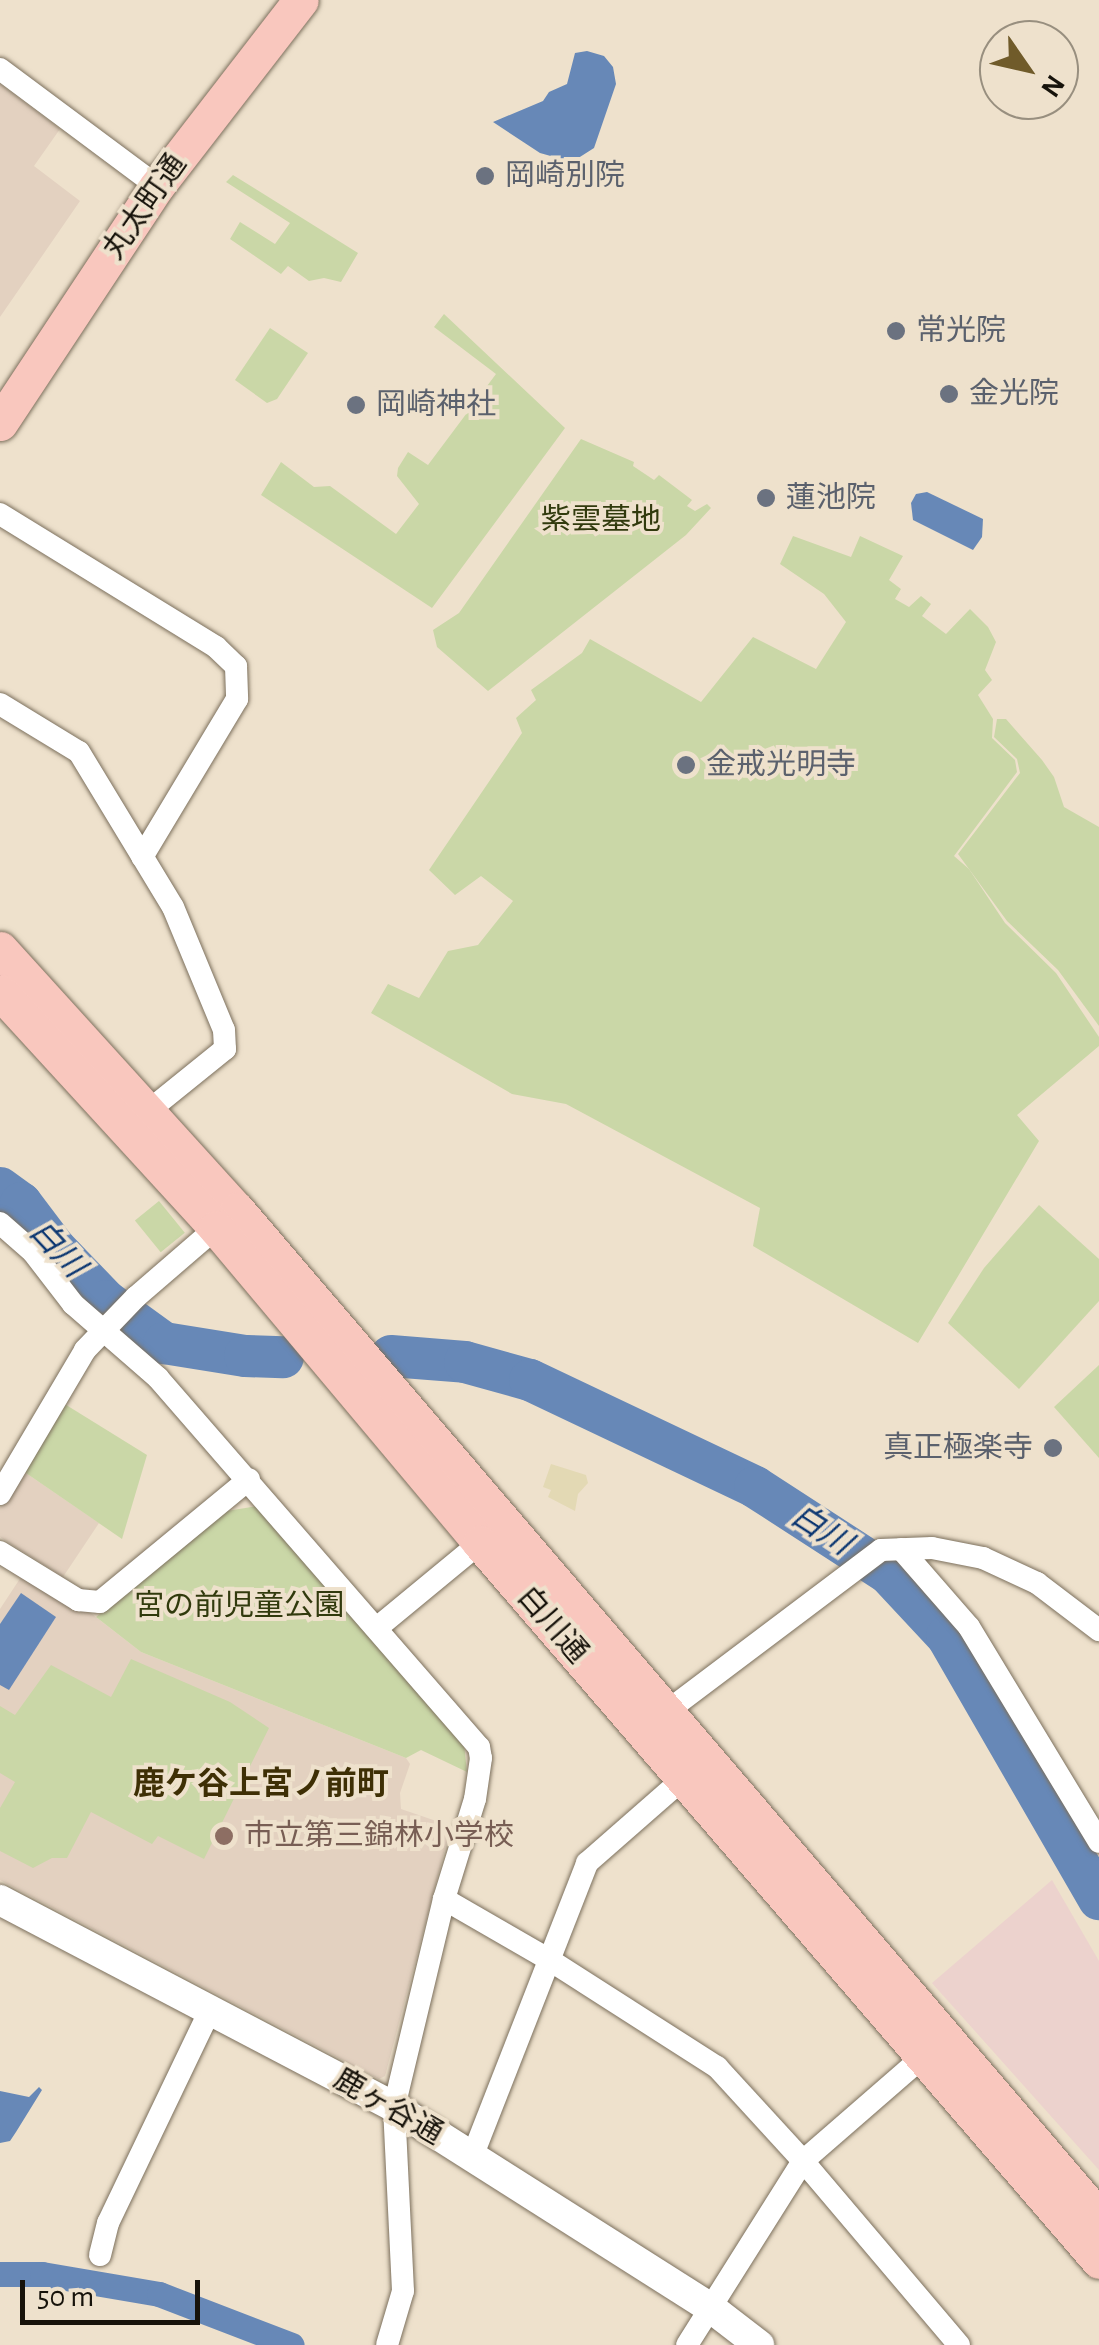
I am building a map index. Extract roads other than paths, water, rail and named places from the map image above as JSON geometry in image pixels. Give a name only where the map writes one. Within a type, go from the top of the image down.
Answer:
[{"type":"main road","name":"丸太町通","points":[[0,423],[157,186],[302,0]]},
{"type":"main road","name":"白川通","points":[[0,949],[138,1120],[934,2048],[1099,2261]]},
{"type":"main road","name":"白川通","points":[[0,992],[138,1120]]},
{"type":"main road","name":"白川通","points":[[655,1721],[684,1778],[934,2048],[1099,2217]]},
{"type":"street","points":[[0,68],[157,186]]},
{"type":"street","points":[[0,514],[216,646],[236,666],[238,699],[142,857]]},
{"type":"street","points":[[0,704],[79,752],[173,907],[224,1030],[225,1049],[138,1120]]},
{"type":"street","points":[[0,1494],[85,1350],[136,1297],[226,1219]]},
{"type":"street","points":[[0,1222],[32,1252],[73,1304],[106,1327],[158,1378],[475,1738],[481,1758],[475,1799],[444,1899],[394,2107],[403,2292],[387,2345]]},
{"type":"street","points":[[0,1552],[78,1600],[100,1602],[249,1479]]},
{"type":"street","points":[[378,1626],[492,1533]]},
{"type":"street","points":[[655,1721],[862,1565],[892,1549],[932,1548],[983,1558],[1037,1583],[1099,1630]]},
{"type":"street","points":[[892,1549],[969,1627],[1099,1842]]},
{"type":"street","points":[[472,2157],[587,1862],[684,1778]]},
{"type":"street","points":[[444,1899],[548,1959],[716,2067],[803,2161],[959,2345]]},
{"type":"street","name":"鹿ヶ谷通","points":[[0,1900],[394,2107],[710,2308],[759,2345]]},
{"type":"street","points":[[100,2255],[108,2224],[210,2010]]},
{"type":"street","points":[[687,2345],[803,2161],[934,2048]]},
{"type":"water","points":[[587,51],[604,56],[613,67],[616,84],[594,148],[572,162],[540,153],[493,122],[543,101],[549,92],[567,84],[575,53]]},
{"type":"water","points":[[927,492],[983,519],[982,537],[973,550],[913,520],[911,503],[916,494]]},
{"type":"water","points":[[21,1593],[56,1617],[9,1690],[0,1685],[0,1624]]},
{"type":"water","points":[[39,2087],[42,2090],[10,2141],[0,2143],[0,2091],[29,2097]]},
{"type":"waterway","name":"白川","points":[[0,1188],[21,1203],[54,1247],[106,1301],[164,1343],[245,1356],[283,1357]]},
{"type":"waterway","name":"白川","points":[[391,1356],[465,1362],[530,1380],[755,1487],[888,1573],[947,1636],[1099,1899]]},
{"type":"waterway","points":[[0,2274],[42,2274],[159,2294],[292,2345]]},
{"type":"place","name":"岡崎別院","points":[[485,176]]},
{"type":"place","name":"常光院","points":[[896,331]]},
{"type":"place","name":"金光院","points":[[949,394]]},
{"type":"place","name":"岡崎神社","points":[[356,405]]},
{"type":"place","name":"蓮池院","points":[[766,498]]},
{"type":"place","name":"金戒光明寺","points":[[686,765]]},
{"type":"place","name":"真正極楽寺","points":[[1053,1448]]},
{"type":"place","name":"市立第三錦林小学校","points":[[224,1836]]},
{"type":"district","name":"鹿ケ谷上宮ノ前町","points":[[261,1784]]},
{"type":"park label","name":"紫雲墓地","points":[[601,520]]},
{"type":"park label","name":"宮の前児童公園","points":[[239,1606]]}]
